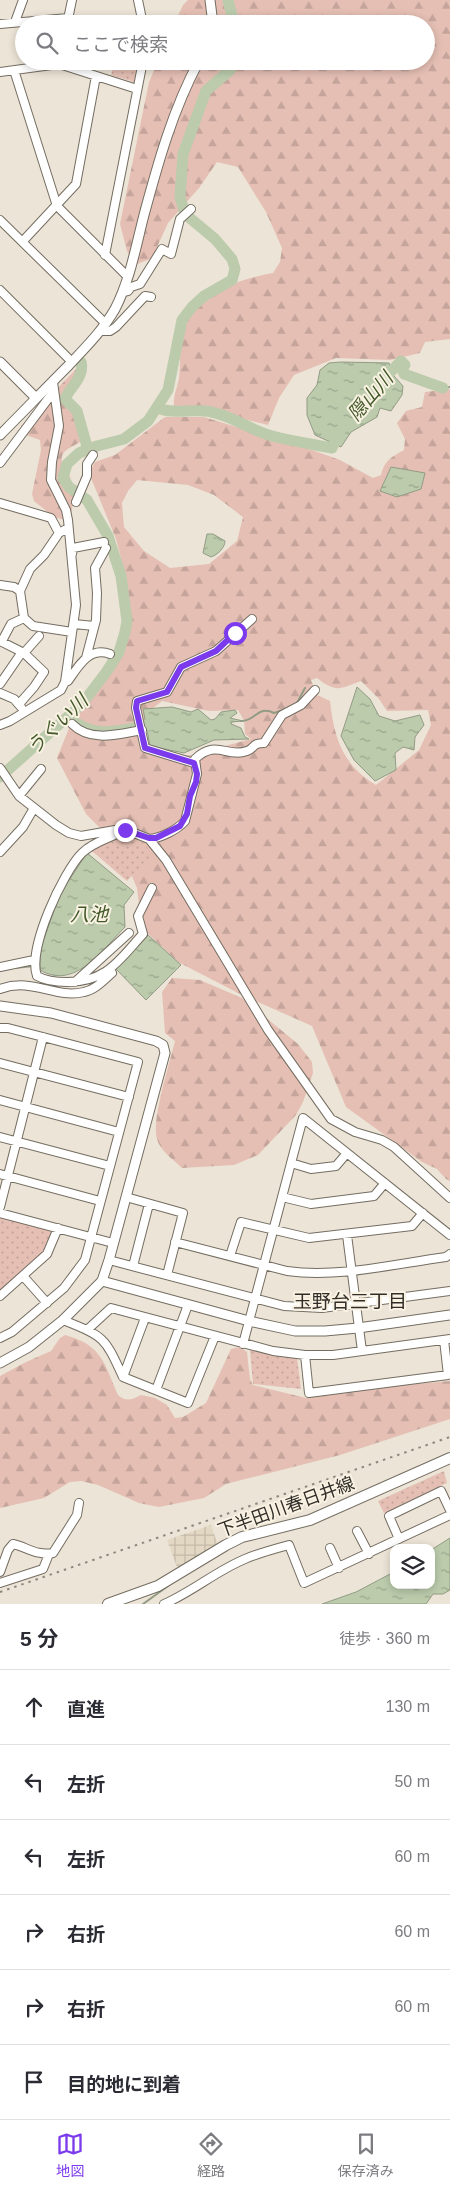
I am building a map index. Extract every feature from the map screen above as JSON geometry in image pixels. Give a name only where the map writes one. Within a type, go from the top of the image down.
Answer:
[{"type":"main road","name":"下半田川春日井線","points":[[108,1604],[158,1586],[226,1544],[242,1537],[310,1520],[450,1458]]},
{"type":"street","points":[[18,15],[23,0]]},
{"type":"street","points":[[69,15],[72,0]]},
{"type":"street","points":[[138,0],[141,15]]},
{"type":"street","points":[[210,0],[212,15]]},
{"type":"street","points":[[0,24],[15,22]]},
{"type":"street","points":[[0,72],[14,70],[58,206],[128,277]]},
{"type":"street","points":[[79,70],[137,89]]},
{"type":"street","points":[[105,255],[141,70]]},
{"type":"street","points":[[0,463],[53,387],[103,327],[123,292],[166,140],[194,70]]},
{"type":"street","points":[[23,241],[58,206],[76,184],[96,76]]},
{"type":"street","points":[[123,292],[140,284],[162,249],[171,254],[180,219],[191,209]]},
{"type":"street","points":[[0,220],[23,241],[103,327],[110,331],[145,296],[151,297]]},
{"type":"street","points":[[0,290],[72,362]]},
{"type":"street","points":[[0,362],[36,398]]},
{"type":"street","points":[[0,435],[36,398],[53,387]]},
{"type":"street","points":[[0,725],[61,690],[74,624],[76,598],[66,510],[51,480],[52,462],[59,426],[53,387]]},
{"type":"street","points":[[76,502],[86,476],[87,464],[93,455]]},
{"type":"street","points":[[0,502],[51,518],[59,533]]},
{"type":"street","points":[[68,528],[59,533],[44,556],[30,570],[20,591],[24,618],[33,626],[72,632]]},
{"type":"street","points":[[71,555],[73,548],[105,545],[94,568],[98,593],[94,626],[86,658]]},
{"type":"street","points":[[0,585],[17,588],[20,591]]},
{"type":"street","points":[[19,704],[44,672],[23,653],[1,641],[11,624],[18,619],[24,618]]},
{"type":"street","points":[[194,763],[145,748],[136,708],[137,701],[167,692],[181,667],[216,651],[252,619]]},
{"type":"street","points":[[74,624],[94,626]]},
{"type":"street","points":[[0,684],[38,636]]},
{"type":"street","points":[[64,682],[68,681],[86,658],[95,652],[110,654]]},
{"type":"street","points":[[0,768],[20,796],[69,833],[82,836],[121,829],[149,838],[156,838],[180,826],[185,821],[197,774],[194,759],[202,752],[210,750],[246,751],[256,743],[264,743],[282,715],[301,705],[315,690]]},
{"type":"street","points":[[0,693],[14,699],[25,712]]},
{"type":"street","points":[[72,724],[87,734],[95,736],[110,736],[142,730]]},
{"type":"street","points":[[20,796],[41,770]]},
{"type":"street","points":[[0,852],[23,827],[34,808]]},
{"type":"street","points":[[125,830],[95,844],[83,852],[76,861],[58,891],[38,941],[34,960],[37,976],[44,980],[75,982],[91,980],[110,970],[143,934],[138,916],[152,888]]},
{"type":"street","points":[[149,838],[166,860],[268,1030],[331,1120],[355,1132],[382,1140],[394,1147],[450,1198]]},
{"type":"street","points":[[75,982],[129,933]]},
{"type":"street","points":[[0,967],[34,960]]},
{"type":"street","points":[[0,989],[20,984],[70,993],[85,992],[102,982],[112,973],[110,970]]},
{"type":"street","points":[[0,1006],[51,1013],[156,1041],[163,1045],[165,1053],[102,1281],[63,1320],[29,1347],[0,1363]]},
{"type":"street","points":[[0,1028],[44,1036],[138,1062],[85,1260],[78,1272],[64,1288],[12,1332],[0,1338]]},
{"type":"street","points":[[0,1207],[4,1175],[16,1142],[44,1036]]},
{"type":"street","points":[[0,1063],[129,1097]]},
{"type":"street","points":[[0,1100],[119,1132]]},
{"type":"street","points":[[243,1344],[303,1118],[450,1235]]},
{"type":"street","points":[[0,1138],[110,1166]]},
{"type":"street","points":[[291,1164],[311,1169],[336,1166],[347,1153]]},
{"type":"street","points":[[4,1175],[100,1202]]},
{"type":"street","points":[[282,1197],[311,1204],[374,1196],[385,1183]]},
{"type":"street","points":[[126,1198],[183,1213],[167,1275]]},
{"type":"street","points":[[133,1266],[149,1204]]},
{"type":"street","points":[[0,1213],[113,1243]]},
{"type":"street","points":[[230,1256],[241,1222],[309,1238],[412,1226],[423,1213]]},
{"type":"street","points":[[0,1296],[47,1254],[58,1228]]},
{"type":"street","points":[[347,1235],[362,1351]]},
{"type":"street","points":[[175,1242],[264,1265],[304,1273],[351,1271],[446,1257],[450,1254]]},
{"type":"street","points":[[109,1260],[255,1299],[303,1308],[355,1304],[450,1291]]},
{"type":"street","points":[[23,1276],[47,1303]]},
{"type":"street","points":[[102,1281],[249,1322],[309,1332],[358,1328],[450,1315]]},
{"type":"street","points":[[156,1390],[188,1306]]},
{"type":"street","points":[[87,1330],[112,1308],[243,1344],[273,1351],[305,1355],[362,1351],[447,1340],[448,1375],[309,1393],[305,1355]]},
{"type":"street","points":[[123,1377],[145,1318]]},
{"type":"street","points":[[63,1320],[105,1340],[123,1377],[188,1402],[214,1336]]},
{"type":"street","points":[[400,1539],[389,1516],[441,1491],[450,1510]]},
{"type":"street","points":[[0,1572],[12,1544],[23,1546],[34,1553],[52,1554],[77,1515],[79,1503]]},
{"type":"street","points":[[165,1604],[180,1598],[204,1581],[243,1559],[289,1545],[304,1583],[320,1574],[339,1568],[450,1516]]},
{"type":"street","points":[[358,1531],[368,1554]]},
{"type":"street","points":[[330,1548],[339,1568]]},
{"type":"street","points":[[0,1583],[44,1569],[49,1554]]},
{"type":"shaded area","points":[[211,1525],[218,1545],[178,1570],[167,1540]]},
{"type":"green space","points":[[188,0],[450,0],[450,339],[425,342],[420,353],[390,360],[336,358],[294,375],[279,398],[268,425],[239,418],[210,407],[174,407],[180,372],[181,338],[187,319],[205,298],[218,290],[246,279],[273,273],[280,262],[282,248],[266,212],[238,167],[217,162],[199,188],[168,223],[152,258],[135,265],[127,251],[120,224],[149,82],[154,70],[435,70],[435,15],[178,15]]},
{"type":"green space","points":[[112,70],[137,70],[134,82],[111,75]]},
{"type":"green space","points":[[77,368],[80,373],[70,398],[83,439],[62,456],[62,462],[72,482],[73,492],[71,516],[65,520],[54,517],[34,501],[32,494],[41,450],[40,440],[20,433],[21,426]]},
{"type":"green space","points":[[450,389],[450,1181],[437,1169],[422,1162],[346,1107],[312,1026],[240,994],[178,962],[142,928],[137,888],[119,847],[86,814],[57,758],[74,716],[107,677],[126,643],[129,601],[116,539],[89,473],[95,462],[115,455],[165,417],[204,417],[340,460],[373,478],[381,475],[384,466],[389,460],[404,450],[405,439],[397,423],[406,411],[422,407],[425,392]],"holes":[[[137,480],[188,485],[214,495],[243,517],[237,541],[209,564],[170,568],[144,551],[124,527],[122,503],[128,491]],[[317,678],[334,688],[343,688],[361,681],[379,699],[387,711],[428,710],[431,725],[419,750],[376,785],[355,769],[348,759],[337,738],[330,701],[317,695],[311,680]],[[162,701],[209,711],[238,710],[244,720],[245,734],[251,739],[192,755],[167,756],[147,748],[143,726],[146,716]]]},
{"type":"green space","points":[[124,834],[144,843],[152,854],[127,881],[92,851]]},
{"type":"green space","points":[[172,978],[200,980],[242,998],[298,1044],[312,1062],[313,1073],[303,1102],[296,1115],[258,1155],[234,1165],[182,1168],[164,1151],[157,1139],[156,1130],[159,1106],[175,1041],[165,1033],[162,992]]},
{"type":"green space","points":[[0,1216],[52,1230],[53,1232],[48,1248],[0,1293]]},
{"type":"green space","points":[[65,1335],[87,1344],[94,1350],[105,1365],[118,1395],[129,1400],[141,1395],[155,1398],[167,1405],[175,1418],[183,1417],[206,1403],[231,1349],[240,1347],[247,1352],[250,1379],[253,1385],[306,1398],[450,1381],[450,1419],[340,1455],[226,1484],[204,1498],[159,1507],[139,1503],[98,1485],[81,1481],[70,1482],[44,1498],[0,1508],[0,1376],[51,1351],[60,1338]]},
{"type":"green space","points":[[250,1350],[297,1358],[301,1389],[253,1384]]},
{"type":"green space","points":[[444,1471],[447,1483],[384,1513],[378,1501]]},
{"type":"water","points":[[329,363],[389,363],[393,375],[403,386],[402,395],[391,411],[380,408],[377,417],[351,432],[341,447],[315,435],[307,415],[307,398],[317,385],[320,370]]},
{"type":"water","points":[[391,467],[425,473],[421,489],[397,497],[380,491]]},
{"type":"water","points":[[207,534],[213,534],[225,541],[220,551],[211,557],[203,553]]},
{"type":"water","points":[[357,687],[370,699],[379,716],[395,721],[420,715],[424,725],[415,737],[414,750],[403,747],[395,753],[396,770],[375,781],[354,760],[341,736]]},
{"type":"water","points":[[172,707],[191,712],[198,709],[211,720],[215,719],[221,712],[235,710],[237,713],[230,718],[243,721],[232,722],[231,724],[241,728],[245,737],[249,739],[214,740],[184,753],[150,746],[143,709]]},
{"type":"water","name":"八池","points":[[87,853],[134,892],[124,905],[125,927],[87,965],[65,975],[53,975],[40,970],[40,950],[60,894]]},
{"type":"water","points":[[148,935],[181,965],[146,1000],[115,968]]},
{"type":"water","points":[[450,1538],[450,1590],[443,1594],[433,1594],[426,1604],[322,1604],[356,1592],[390,1574],[390,1589],[435,1589],[435,1547]]},
{"type":"waterway","name":"うぐい川","points":[[228,0],[232,15]]},
{"type":"waterway","name":"うぐい川","points":[[0,777],[82,704],[119,652],[127,621],[121,576],[108,536],[87,500],[69,487],[63,478],[67,464],[79,453],[124,439],[148,421],[168,390],[182,320],[204,296],[232,280],[235,269],[232,259],[215,239],[185,214],[180,197],[183,154],[206,91],[230,70]]},
{"type":"waterway","name":"隠山川","points":[[383,380],[401,361],[405,365],[402,368],[404,374],[443,388]]},
{"type":"waterway","points":[[81,362],[82,367],[79,377],[65,399],[77,411],[88,450]]},
{"type":"waterway","name":"隠山川","points":[[443,388],[450,387]]},
{"type":"waterway","points":[[158,408],[170,411],[211,412],[272,436],[332,448],[340,431]]},
{"type":"waterway","points":[[297,703],[305,688]]},
{"type":"waterway","points":[[241,721],[246,721],[260,712],[268,711],[274,713],[289,708]]},
{"type":"waterway","points":[[69,717],[79,725],[99,732],[121,731],[154,724]]},
{"type":"waterway","points":[[14,968],[34,966]]},
{"type":"waterway","points":[[143,1604],[168,1586]]},
{"type":"railway","points":[[0,1592],[450,1437]]},
{"type":"district","name":"玉野台三丁目","points":[[350,1301]]},
{"type":"route","points":[[125,830],[149,838],[156,838],[180,826],[185,821],[197,774],[194,763],[145,748],[136,708],[137,701],[167,692],[181,667],[216,651],[235,633]]}]
